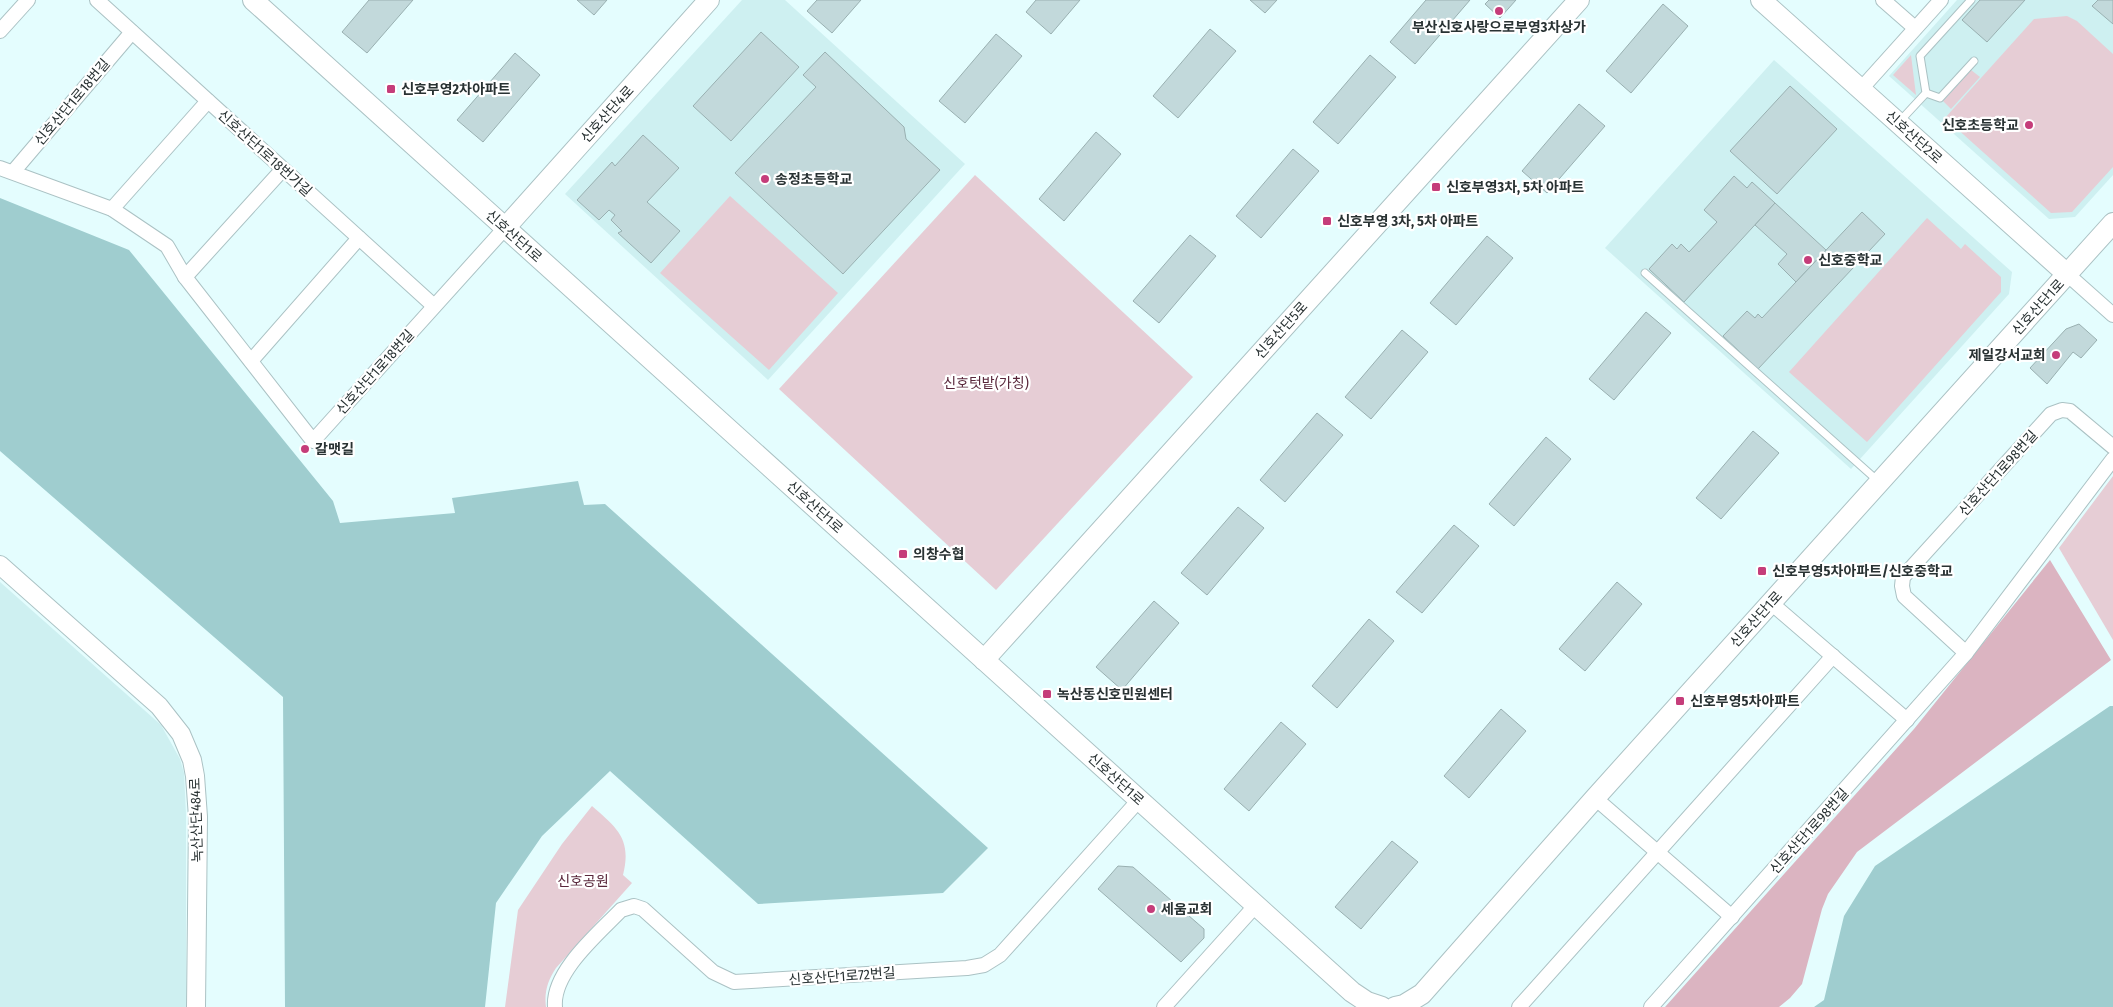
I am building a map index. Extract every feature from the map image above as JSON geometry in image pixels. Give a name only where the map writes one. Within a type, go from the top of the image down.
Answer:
[{"type":"main road","name":"신호산단1로","points":[[253,0],[1359,997],[1382,1007]]},
{"type":"main road","name":"신호산단4로","points":[[505,228],[709,0]]},
{"type":"main road","name":"신호산단5로","points":[[984,660],[1579,0]]},
{"type":"main road","name":"신호산단2로","points":[[1761,0],[2067,274]]},
{"type":"main road","name":"신호산단1로","points":[[1395,1007],[1422,994],[2113,223]]},
{"type":"street","points":[[0,31],[28,0]]},
{"type":"street","name":"신호산단1로18번가길","points":[[97,0],[434,306]]},
{"type":"street","points":[[1883,0],[1915,28]]},
{"type":"street","points":[[1861,89],[1940,0]]},
{"type":"street","name":"신호산단1로18번길","points":[[132,32],[6,170],[112,209],[169,248],[185,277],[313,440],[505,228]]},
{"type":"street","points":[[112,209],[208,101]]},
{"type":"street","points":[[185,277],[283,169]]},
{"type":"street","points":[[250,361],[359,238]]},
{"type":"street","points":[[2067,274],[2113,316]]},
{"type":"street","name":"신호산단1로98번길","points":[[1966,653],[1904,596],[1903,577],[2051,414],[2062,410],[2070,411],[2113,447]]},
{"type":"street","name":"신호산단1로98번길","points":[[1650,1007],[1966,653],[2113,460]]},
{"type":"street","name":"녹산산단484로","points":[[0,565],[159,706],[174,725],[186,745],[195,776],[198,818],[196,1007]]},
{"type":"street","points":[[1771,603],[1907,720]]},
{"type":"street","points":[[1520,1007],[1833,656]]},
{"type":"street","points":[[1596,798],[1732,917]]},
{"type":"street","name":"신호산단1로72번길","points":[[555,1007],[556,989],[566,970],[621,910],[630,907],[643,909],[713,972],[734,982],[743,983],[938,970],[984,965],[1000,955],[1140,800]]},
{"type":"street","points":[[1164,1007],[1256,905]]},
{"type":"lane","points":[[1926,93],[1920,56],[1971,0]]},
{"type":"lane","points":[[1926,93],[1940,98],[1974,60]]},
{"type":"lane","points":[[1899,123],[1926,93]]},
{"type":"lane","points":[[1645,273],[1880,482]]},
{"type":"shaded area","name":"송정초등학교","points":[[742,0],[785,0],[965,164],[768,380],[565,194]]},
{"type":"shaded area","name":"신호초등학교","points":[[1957,0],[2113,0],[2113,175],[2075,217],[2049,219],[1889,76]]},
{"type":"shaded area","name":"신호중학교","points":[[1774,60],[2012,272],[2009,294],[1851,469],[1605,248]]},
{"type":"shaded area","points":[[0,198],[129,250],[333,501],[340,523],[455,513],[452,498],[578,481],[584,505],[605,504],[988,848],[943,893],[758,904],[610,771],[542,836],[496,903],[485,1007],[285,1007],[283,697],[0,451]]},
{"type":"shaded area","points":[[2050,560],[2111,660],[1857,852],[1828,894],[1822,909],[1802,984],[1779,1007],[1665,1007],[1914,729]]},
{"type":"shaded area","points":[[0,582],[161,725],[180,759],[184,773],[186,814],[186,1007],[0,1007]]},
{"type":"shaded area","points":[[2110,706],[2113,706],[2113,1007],[1814,1007],[1824,1000],[1844,916],[1875,866]]},
{"type":"green space","name":"신호초등학교","points":[[2067,16],[2077,21],[2113,54],[2113,167],[2072,212],[2051,213],[1945,118],[2034,19]]},
{"type":"green space","points":[[1911,55],[1916,95],[1893,75]]},
{"type":"green space","points":[[1971,70],[1980,77],[1951,109],[1943,101]]},
{"type":"green space","name":"신호텃밭(가칭)","points":[[975,175],[1193,377],[996,590],[779,389]]},
{"type":"green space","points":[[730,196],[838,293],[769,370],[660,273]]},
{"type":"green space","points":[[1927,218],[1961,249],[1965,244],[2001,277],[2001,292],[1867,442],[1789,372]]},
{"type":"green space","points":[[2113,476],[2113,640],[2059,548]]},
{"type":"green space","name":"신호공원","points":[[592,806],[609,821],[620,835],[624,843],[625,852],[623,875],[632,883],[556,968],[547,986],[546,1007],[505,1007],[518,910],[562,844]]},
{"type":"building","points":[[369,0],[413,0],[367,53],[342,32]]},
{"type":"building","points":[[577,0],[607,0],[594,15]]},
{"type":"building","points":[[817,0],[861,0],[832,33],[807,11]]},
{"type":"building","points":[[1036,0],[1080,0],[1051,34],[1026,12]]},
{"type":"building","points":[[1250,0],[1277,0],[1265,13]]},
{"type":"building","points":[[1426,0],[1470,0],[1415,64],[1390,42]]},
{"type":"building","name":"부산신호사랑으로부영3차상가","points":[[1489,0],[1516,0],[1500,18],[1485,4]]},
{"type":"building","points":[[1980,0],[2025,0],[1987,42],[1962,20]]},
{"type":"building","points":[[2098,0],[2113,0],[2113,24],[2092,6]]},
{"type":"building","points":[[1663,4],[1688,26],[1631,93],[1606,71]]},
{"type":"building","points":[[1210,29],[1236,51],[1178,118],[1153,96]]},
{"type":"building","points":[[761,32],[799,67],[731,141],[693,106]]},
{"type":"building","points":[[996,34],[1022,56],[965,123],[939,101]]},
{"type":"building","points":[[825,52],[904,127],[906,139],[940,170],[843,274],[735,173],[816,87],[803,75]]},
{"type":"building","points":[[515,53],[540,75],[483,142],[457,120]]},
{"type":"building","points":[[1370,55],[1396,77],[1338,144],[1313,122]]},
{"type":"building","points":[[1790,86],[1837,129],[1777,194],[1730,151]]},
{"type":"building","points":[[1579,104],[1605,126],[1547,193],[1522,171]]},
{"type":"building","points":[[1096,132],[1121,154],[1064,221],[1039,199]]},
{"type":"building","points":[[643,135],[679,168],[647,202],[680,231],[651,263],[618,233],[622,231],[611,220],[615,215],[609,210],[599,220],[577,200],[612,162],[615,166]]},
{"type":"building","points":[[1293,149],[1319,171],[1261,238],[1236,216]]},
{"type":"building","points":[[1734,176],[1747,188],[1752,182],[1775,203],[1684,302],[1649,269],[1672,244],[1677,249],[1681,244],[1689,252],[1717,222],[1704,210]]},
{"type":"building","points":[[1775,203],[1826,250],[1796,282],[1778,264],[1787,254],[1755,225]]},
{"type":"building","points":[[1862,212],[1885,234],[1758,369],[1723,336],[1747,311],[1755,318],[1758,314],[1762,318]]},
{"type":"building","points":[[1190,235],[1216,256],[1159,323],[1133,301]]},
{"type":"building","points":[[1487,236],[1513,258],[1456,325],[1430,303]]},
{"type":"building","points":[[1646,312],[1671,333],[1614,400],[1589,379]]},
{"type":"building","name":"제일강서교회","points":[[2079,324],[2097,340],[2081,358],[2073,352],[2047,384],[2030,368],[2066,329]]},
{"type":"building","points":[[1402,330],[1428,352],[1371,419],[1345,397]]},
{"type":"building","points":[[1317,413],[1343,435],[1285,502],[1260,480]]},
{"type":"building","points":[[1753,431],[1779,453],[1721,519],[1696,498]]},
{"type":"building","points":[[1546,437],[1571,459],[1514,526],[1489,504]]},
{"type":"building","points":[[1238,507],[1264,528],[1207,595],[1181,573]]},
{"type":"building","points":[[1454,525],[1479,546],[1422,613],[1396,592]]},
{"type":"building","points":[[1617,582],[1642,604],[1585,671],[1559,649]]},
{"type":"building","points":[[1154,601],[1179,623],[1122,690],[1096,667]]},
{"type":"building","points":[[1369,619],[1394,641],[1337,708],[1312,686]]},
{"type":"building","points":[[1501,709],[1526,731],[1469,798],[1444,776]]},
{"type":"building","points":[[1281,722],[1306,744],[1249,811],[1224,789]]},
{"type":"building","points":[[1392,841],[1418,862],[1361,929],[1335,907]]},
{"type":"building","name":"세움교회","points":[[1118,866],[1133,867],[1204,929],[1204,938],[1181,962],[1098,889]]},
{"type":"place","name":"부산신호사랑으로부영3차상가","points":[[1499,11]]},
{"type":"place","name":"신호부영2차아파트","points":[[391,89]]},
{"type":"place","name":"신호초등학교","points":[[2029,125]]},
{"type":"place","name":"송정초등학교","points":[[765,179]]},
{"type":"place","name":"신호부영3차, 5차 아파트","points":[[1436,187]]},
{"type":"place","name":"신호부영 3차, 5차 아파트","points":[[1327,221]]},
{"type":"place","name":"신호중학교","points":[[1808,260]]},
{"type":"place","name":"제일강서교회","points":[[2056,355]]},
{"type":"place","name":"갈맷길","points":[[305,449]]},
{"type":"place","name":"의창수협","points":[[903,554]]},
{"type":"place","name":"신호부영5차아파트/신호중학교","points":[[1762,571]]},
{"type":"place","name":"녹산동신호민원센터","points":[[1047,694]]},
{"type":"place","name":"신호부영5차아파트","points":[[1680,701]]},
{"type":"place","name":"세움교회","points":[[1151,909]]}]
